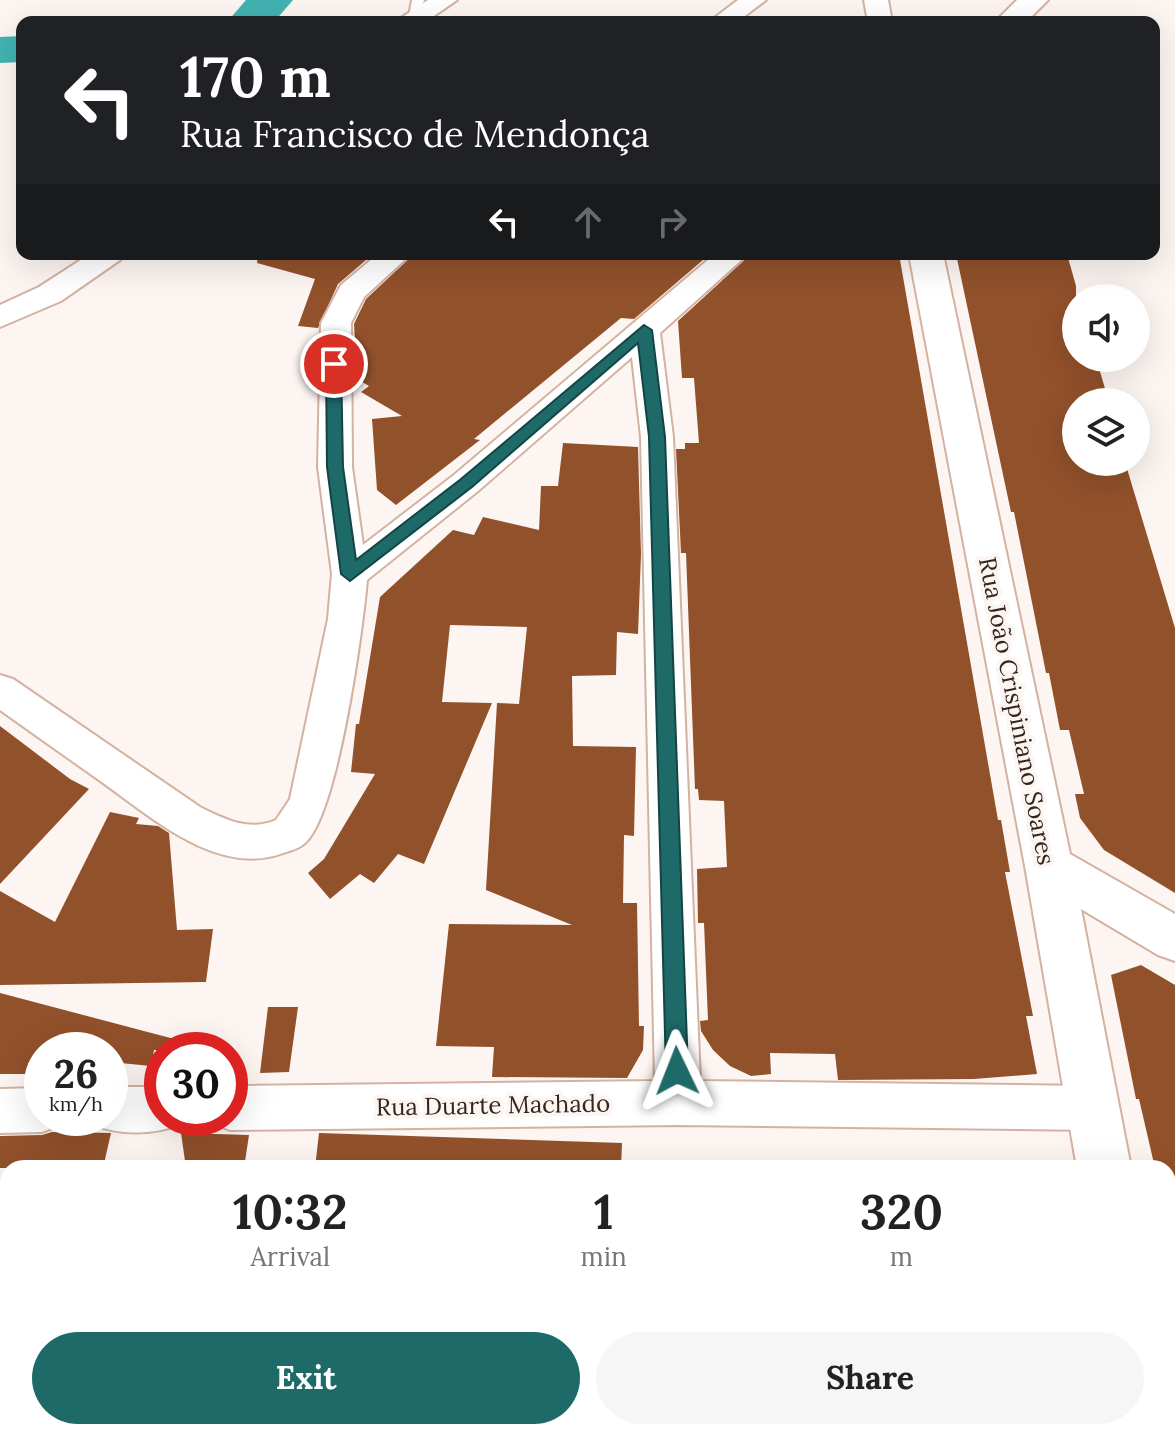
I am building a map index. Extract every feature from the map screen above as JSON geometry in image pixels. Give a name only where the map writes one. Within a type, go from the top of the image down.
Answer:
[{"type":"street","points":[[413,13],[445,0]]},
{"type":"street","points":[[730,16],[754,0]]},
{"type":"street","points":[[1016,16],[1034,0]]},
{"type":"street","points":[[0,317],[50,294],[101,260]]},
{"type":"street","points":[[0,690],[186,819],[223,837],[248,842],[272,840],[290,832],[302,817],[310,799],[346,619],[350,574],[335,467],[333,339],[342,308],[352,292],[389,260]]},
{"type":"street","points":[[350,574],[466,483],[726,260]]},
{"type":"street","name":"Rua João Crispiniano Soares","points":[[927,260],[1049,866],[1102,1160]]},
{"type":"street","points":[[644,330],[657,437],[678,1103]]},
{"type":"street","points":[[1049,866],[1175,939]]},
{"type":"street","name":"Rua Duarte Machado","points":[[248,1108],[678,1103],[1092,1108]]},
{"type":"street","points":[[0,1111],[24,1110]]},
{"type":"building","points":[[257,260],[366,260],[338,284],[318,328],[298,326],[315,279],[257,263]]},
{"type":"building","points":[[408,260],[703,260],[634,319],[621,318],[474,439],[480,440],[396,505],[377,490],[372,419],[402,416],[361,392],[369,386],[357,379],[354,324],[366,299]]},
{"type":"building","points":[[744,260],[900,260],[998,820],[1001,820],[1010,872],[1005,872],[1033,1016],[1026,1016],[1037,1074],[974,1079],[838,1080],[835,1054],[770,1053],[771,1074],[751,1076],[730,1066],[713,1050],[701,1031],[700,1021],[708,1020],[704,923],[698,923],[697,869],[727,867],[724,801],[699,800],[698,789],[695,789],[686,553],[681,553],[676,449],[685,449],[685,443],[699,443],[694,378],[682,378],[678,321]]},
{"type":"building","points":[[957,260],[1069,260],[1075,284],[1062,284],[1062,372],[1100,372],[1105,388],[1062,388],[1062,476],[1129,476],[1175,628],[1175,893],[1104,850],[1080,818],[1075,794],[1084,794],[1069,730],[1060,730],[1014,512],[1011,512]]},
{"type":"building","points":[[563,443],[638,447],[641,554],[638,634],[617,632],[616,675],[572,676],[573,746],[636,747],[634,836],[624,835],[623,903],[637,903],[639,1026],[644,1026],[643,1050],[627,1078],[492,1077],[494,1047],[436,1046],[449,924],[572,925],[486,890],[497,703],[519,704],[527,627],[450,625],[442,702],[492,703],[424,864],[398,854],[374,883],[360,874],[330,899],[308,873],[324,859],[375,774],[351,772],[356,724],[359,724],[380,597],[453,530],[474,535],[483,517],[539,530],[541,486],[558,486]]},
{"type":"building","points":[[0,726],[70,779],[89,789],[0,884]]},
{"type":"building","points":[[110,812],[139,818],[136,824],[158,826],[169,833],[177,930],[213,929],[206,982],[0,985],[0,891],[55,922]]},
{"type":"building","points":[[1141,965],[1175,985],[1175,1160],[1153,1160],[1139,1099],[1136,1099],[1111,975]]},
{"type":"building","points":[[0,993],[148,1032],[144,1032],[144,1065],[128,1064],[128,1032],[24,1032],[24,1074],[0,1074]]},
{"type":"building","points":[[268,1007],[298,1007],[289,1072],[260,1073]]},
{"type":"building","points":[[319,1133],[622,1143],[621,1160],[316,1160]]},
{"type":"building","points":[[249,1135],[245,1160],[185,1160],[181,1136]]},
{"type":"building","points":[[0,1136],[110,1136],[105,1160],[0,1160]]},
{"type":"waterway","points":[[255,16],[271,0]]},
{"type":"waterway","points":[[0,50],[16,49]]},
{"type":"route","points":[[334,364],[335,467],[350,574],[466,483],[644,330],[657,437],[677,1071]]}]
